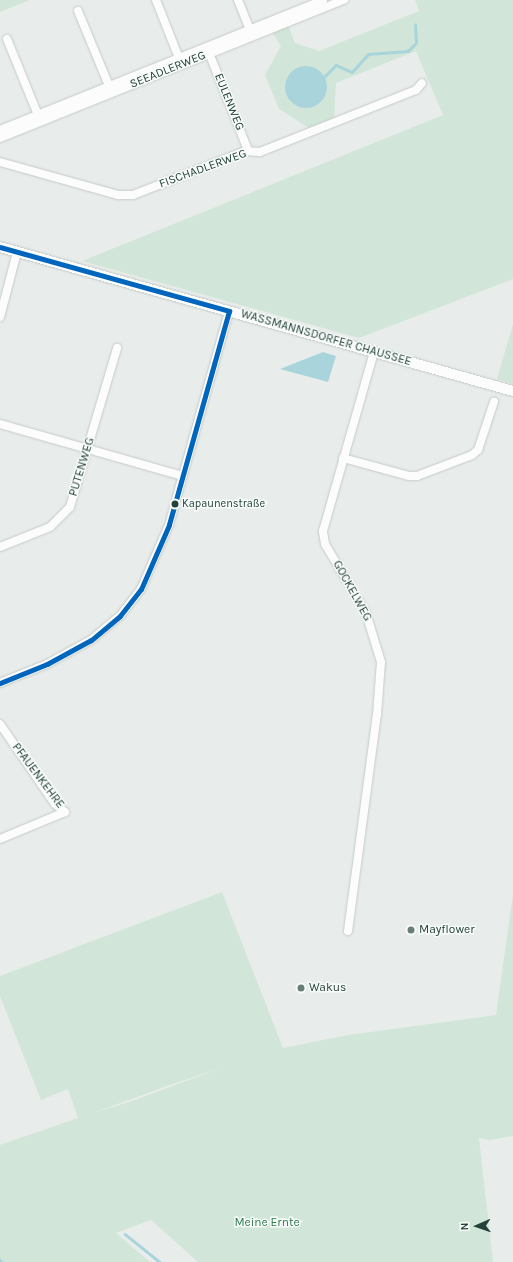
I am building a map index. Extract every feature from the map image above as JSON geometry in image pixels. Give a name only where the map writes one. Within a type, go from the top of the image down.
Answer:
[{"type":"street","name":"SEEADLERWEG","points":[[156,0],[179,58]]},
{"type":"street","points":[[238,0],[250,30]]},
{"type":"street","name":"SEEADLERWEG","points":[[0,130],[321,0]]},
{"type":"street","name":"SEEADLERWEG","points":[[0,138],[338,1]]},
{"type":"street","points":[[78,11],[109,86]]},
{"type":"street","points":[[7,39],[38,115]]},
{"type":"street","name":"EULENWEG","points":[[209,53],[248,150]]},
{"type":"street","name":"FISCHADLERWEG","points":[[0,162],[125,196],[248,150],[260,152],[416,90],[422,84]]},
{"type":"street","name":"WASSMANNSDORFER CHAUSSEE","points":[[0,247],[513,391]]},
{"type":"street","points":[[0,316],[17,252]]},
{"type":"street","points":[[0,683],[76,649],[120,616],[141,589],[162,545],[229,311]]},
{"type":"street","name":"PUTENWEG","points":[[0,547],[50,527],[60,519],[70,507],[117,348]]},
{"type":"street","name":"GOCKELWEG","points":[[348,931],[381,672],[378,648],[366,613],[323,538],[324,525],[374,352]]},
{"type":"street","points":[[343,458],[409,476],[417,476],[472,455],[478,450],[494,402]]},
{"type":"street","points":[[0,424],[183,476]]},
{"type":"street","name":"PFAUENKEHRE","points":[[0,724],[55,804],[65,812],[1,837]]},
{"type":"green space","points":[[0,0],[30,0],[0,12]]},
{"type":"green space","points":[[415,0],[513,0],[513,279],[359,338],[82,261],[443,115],[416,51],[336,83],[334,118],[309,128],[279,109],[265,75],[281,46],[272,32],[288,25],[295,43],[319,51],[419,11]]},
{"type":"green space","points":[[513,324],[513,384],[497,379]]},
{"type":"green space","name":"Meine Ernte","points":[[222,892],[283,1048],[348,1035],[496,1015],[513,894],[513,1136],[490,1140],[479,1138],[493,1262],[198,1262],[151,1220],[116,1233],[150,1262],[0,1262],[0,1145],[78,1118],[68,1089],[41,1100],[0,996],[0,976]],"holes":[[[224,1067],[129,1102],[93,1113]]]},
{"type":"water","points":[[302,66],[310,66],[318,69],[324,75],[327,87],[324,99],[318,105],[310,108],[302,108],[294,105],[288,99],[285,91],[285,83],[288,75],[294,69]]},
{"type":"water","points":[[323,352],[336,356],[328,382],[280,369]]},
{"type":"waterway","points":[[324,77],[336,65],[352,72],[368,54],[408,51],[416,43],[415,25]]},
{"type":"waterway","points":[[125,1234],[160,1262]]},
{"type":"transit line","points":[[0,247],[229,311],[169,525],[141,589],[120,616],[91,640],[47,664],[0,683]]},
{"type":"place","name":"Kapaunenstraße","points":[[175,504]]},
{"type":"place","name":"Mayflower","points":[[411,930]]},
{"type":"place","name":"Wakus","points":[[301,988]]}]
